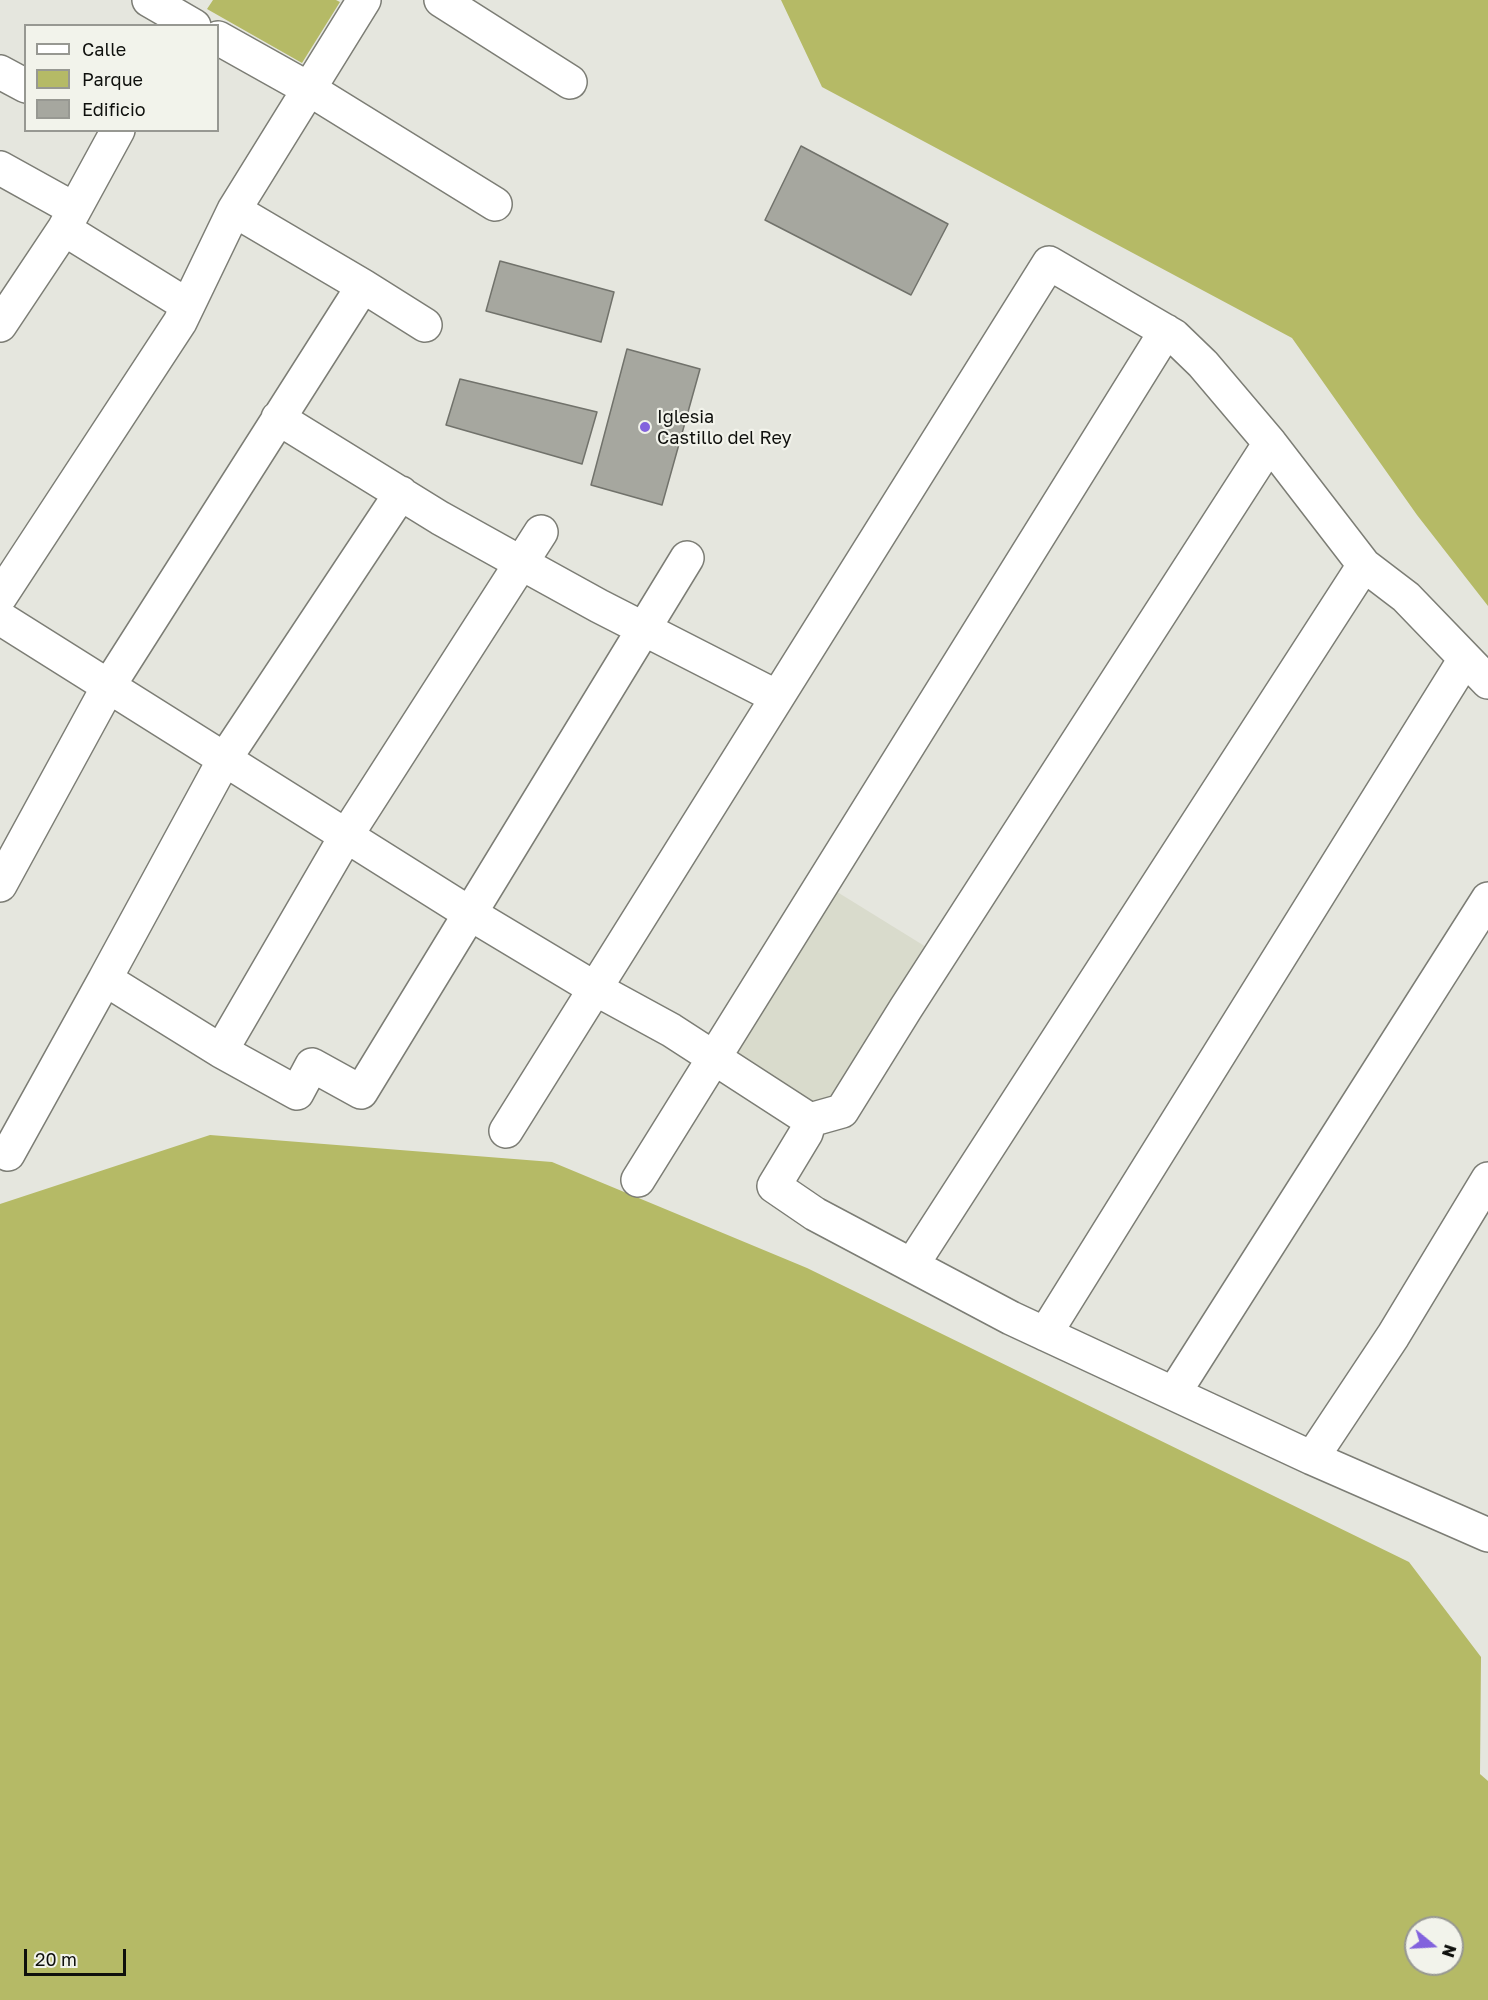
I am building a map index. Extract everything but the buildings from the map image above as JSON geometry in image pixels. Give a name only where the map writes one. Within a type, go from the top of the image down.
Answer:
[{"type":"street","points":[[149,0],[189,18]]},
{"type":"street","points":[[0,597],[183,313],[234,210],[364,0]]},
{"type":"street","points":[[441,0],[570,82]]},
{"type":"street","points":[[219,39],[309,89],[495,204]]},
{"type":"street","points":[[0,72],[24,85]]},
{"type":"street","points":[[0,326],[69,219],[114,132]]},
{"type":"street","points":[[0,168],[69,219],[183,313]]},
{"type":"street","points":[[234,210],[425,325]]},
{"type":"street","points":[[506,1131],[1049,262],[1174,336],[1203,364],[1270,443],[1364,565],[1406,597],[1488,682]]},
{"type":"street","points":[[0,885],[108,687],[363,286]]},
{"type":"street","points":[[638,1180],[1166,331]]},
{"type":"street","points":[[278,418],[400,493],[521,563],[777,698]]},
{"type":"street","points":[[0,618],[469,913],[594,988],[671,1030],[810,1120],[842,1111],[1270,443]]},
{"type":"street","points":[[8,1154],[224,760],[400,493]]},
{"type":"street","points":[[221,1051],[346,836],[541,532]]},
{"type":"street","points":[[105,979],[221,1051],[297,1093],[312,1065],[361,1092],[687,558]]},
{"type":"street","points":[[912,1265],[1364,565]]},
{"type":"street","points":[[1045,1334],[1465,659]]},
{"type":"street","points":[[1174,1394],[1488,899]]},
{"type":"street","points":[[810,1120],[806,1132],[774,1186],[815,1214],[1011,1318],[1312,1458],[1488,1535]]},
{"type":"street","points":[[1312,1458],[1393,1336],[1488,1179]]},
{"type":"shaded area","points":[[834,890],[931,950],[834,1103],[820,1107],[729,1055]]},
{"type":"green space","points":[[213,0],[336,0],[340,2],[302,63],[207,9]]},
{"type":"green space","points":[[781,0],[1488,0],[1488,606],[1417,515],[1292,338],[822,87]]},
{"type":"green space","points":[[210,1135],[552,1162],[807,1268],[1409,1562],[1481,1657],[1480,1774],[1488,1781],[1488,2000],[0,2000],[0,1204]]},
{"type":"place","name":"Iglesia Castillo del Rey","points":[[645,427]]}]
